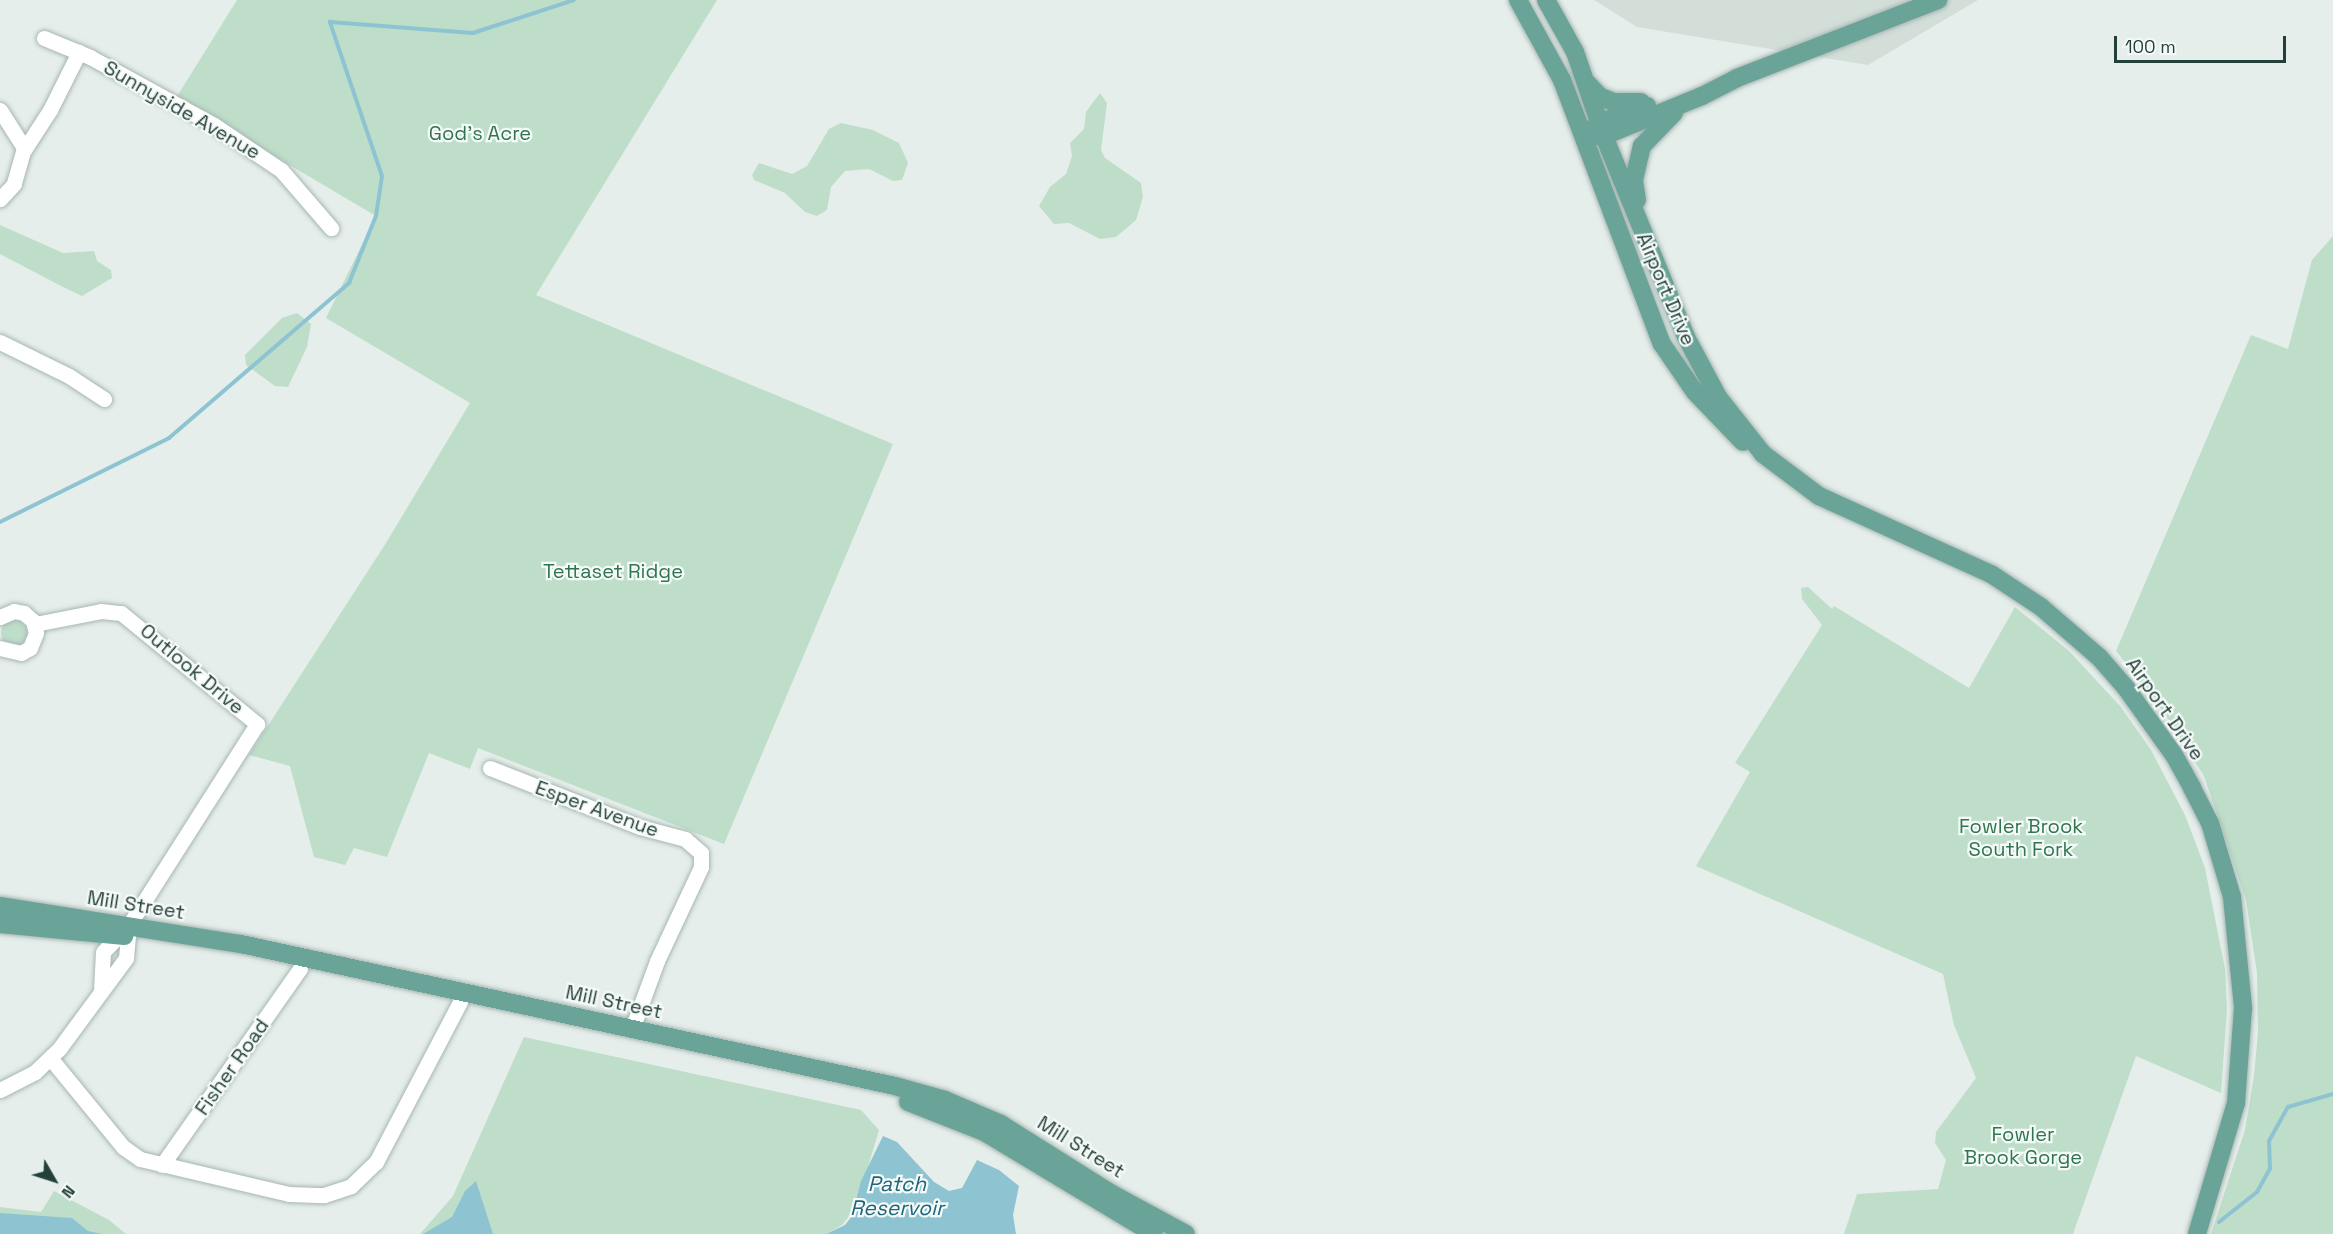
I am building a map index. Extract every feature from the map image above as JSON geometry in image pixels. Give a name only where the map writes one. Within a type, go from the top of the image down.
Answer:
[{"type":"main road","points":[[1518,0],[1551,58],[1584,136]]},
{"type":"main road","points":[[1546,0],[1575,52],[1601,129]]},
{"type":"main road","name":"Airport Drive","points":[[1938,0],[1737,78],[1666,99],[1584,136],[1644,304],[1676,370],[1717,418],[1827,501],[2016,588],[2099,657],[2174,755],[2210,823],[2238,928],[2242,970],[2242,1052],[2236,1103],[2198,1234]]},
{"type":"main road","name":"Airport Drive","points":[[1648,242],[1637,202],[1637,161],[1653,131],[1675,111],[1737,78]]},
{"type":"main road","points":[[1585,81],[1593,92],[1612,102],[1666,99]]},
{"type":"main road","name":"Airport Drive","points":[[1601,129],[1702,96]]},
{"type":"main road","name":"Airport Drive","points":[[1601,129],[1701,369],[1718,397],[1769,459]]},
{"type":"main road","name":"Mill Street","points":[[0,906],[460,1002],[916,1104],[1044,1160],[1186,1234]]},
{"type":"main road","name":"Mill Street","points":[[0,924],[241,944],[922,1094],[1001,1124],[1044,1160],[1154,1234]]},
{"type":"street","name":"Sunnyside Avenue","points":[[44,38],[79,52],[214,125],[281,170],[331,228]]},
{"type":"street","points":[[0,199],[14,184],[24,150],[50,110],[79,52]]},
{"type":"street","points":[[0,110],[24,150]]},
{"type":"street","points":[[0,342],[58,370],[104,399]]},
{"type":"street","points":[[0,617],[19,611],[35,624],[36,639],[26,651],[12,654],[0,648]]},
{"type":"street","name":"Outlook Drive","points":[[35,624],[101,611],[122,613],[257,724],[126,933]]},
{"type":"street","name":"Esper Avenue","points":[[490,768],[640,827],[685,839],[701,853],[701,867],[657,962],[632,1029]]},
{"type":"street","points":[[101,988],[103,952],[126,933]]},
{"type":"street","points":[[0,1090],[26,1078],[51,1059],[101,988],[122,965],[126,933]]},
{"type":"street","name":"Fisher Road","points":[[162,1165],[300,969]]},
{"type":"street","points":[[51,1059],[123,1147],[140,1159],[296,1195],[324,1195],[351,1186],[380,1156],[460,1002]]},
{"type":"shaded area","points":[[1594,0],[1978,0],[1868,65],[1637,27]]},
{"type":"green space","name":"Tettaset Ridge","points":[[237,0],[717,0],[536,295],[893,444],[724,844],[478,748],[470,769],[429,753],[387,857],[354,848],[345,865],[314,857],[290,766],[249,755],[386,543],[470,403],[326,318],[376,216],[176,98]]},
{"type":"green space","points":[[1100,93],[1107,103],[1101,150],[1105,158],[1141,183],[1143,197],[1136,220],[1116,237],[1100,239],[1069,223],[1054,224],[1039,206],[1050,187],[1066,174],[1072,156],[1070,143],[1084,129],[1086,112]]},
{"type":"green space","points":[[841,123],[873,130],[899,143],[908,163],[902,180],[893,181],[869,169],[845,171],[831,187],[827,210],[817,216],[805,212],[785,193],[754,180],[752,175],[759,163],[792,174],[807,166],[829,129]]},
{"type":"green space","points":[[0,225],[63,253],[94,251],[97,261],[111,270],[112,278],[82,296],[65,288],[0,254]]},
{"type":"green space","points":[[2333,236],[2333,1234],[2211,1234],[2245,1130],[2254,1076],[2258,1032],[2257,973],[2246,900],[2204,776],[2158,704],[2116,651],[2251,335],[2288,349],[2312,260]]},
{"type":"green space","points":[[297,313],[311,324],[307,347],[288,387],[275,386],[246,365],[245,355],[282,318]]},
{"type":"green space","name":"Fowler Brook South Fork","points":[[1808,587],[1832,609],[1834,606],[1969,688],[2015,607],[2069,651],[2120,706],[2151,750],[2185,815],[2205,868],[2225,969],[2227,1009],[2221,1093],[2136,1056],[2073,1234],[1844,1234],[1857,1194],[1938,1189],[1946,1160],[1935,1143],[1936,1132],[1976,1078],[1954,1025],[1943,974],[1696,866],[1750,772],[1735,763],[1822,625],[1802,599],[1801,588]]},
{"type":"green space","points":[[14,620],[23,624],[27,633],[23,642],[14,646],[5,642],[1,633],[5,624]]},
{"type":"green space","points":[[524,1037],[861,1110],[879,1130],[856,1207],[842,1225],[826,1234],[420,1234],[453,1196]]},
{"type":"green space","points":[[54,1191],[109,1220],[126,1234],[0,1234],[0,1207],[41,1212]]},
{"type":"water","name":"Patch Reservoir","points":[[883,1136],[897,1142],[934,1182],[949,1191],[962,1188],[977,1160],[999,1170],[1019,1186],[1013,1215],[1016,1234],[826,1234],[845,1225],[852,1216],[861,1181]]},
{"type":"water","points":[[476,1181],[493,1234],[423,1234],[452,1217],[465,1191]]},
{"type":"water","points":[[0,1213],[72,1218],[88,1231],[102,1234],[0,1234]]},
{"type":"waterway","points":[[0,522],[169,438],[349,283],[376,216],[382,176],[330,22],[473,33],[574,0]]},
{"type":"waterway","points":[[2219,1222],[2257,1192],[2270,1169],[2269,1141],[2288,1107],[2333,1094]]},
{"type":"park label","name":"God's Acre","points":[[480,133]]},
{"type":"park label","name":"Fowler Brook Gorge","points":[[2023,1146]]}]
